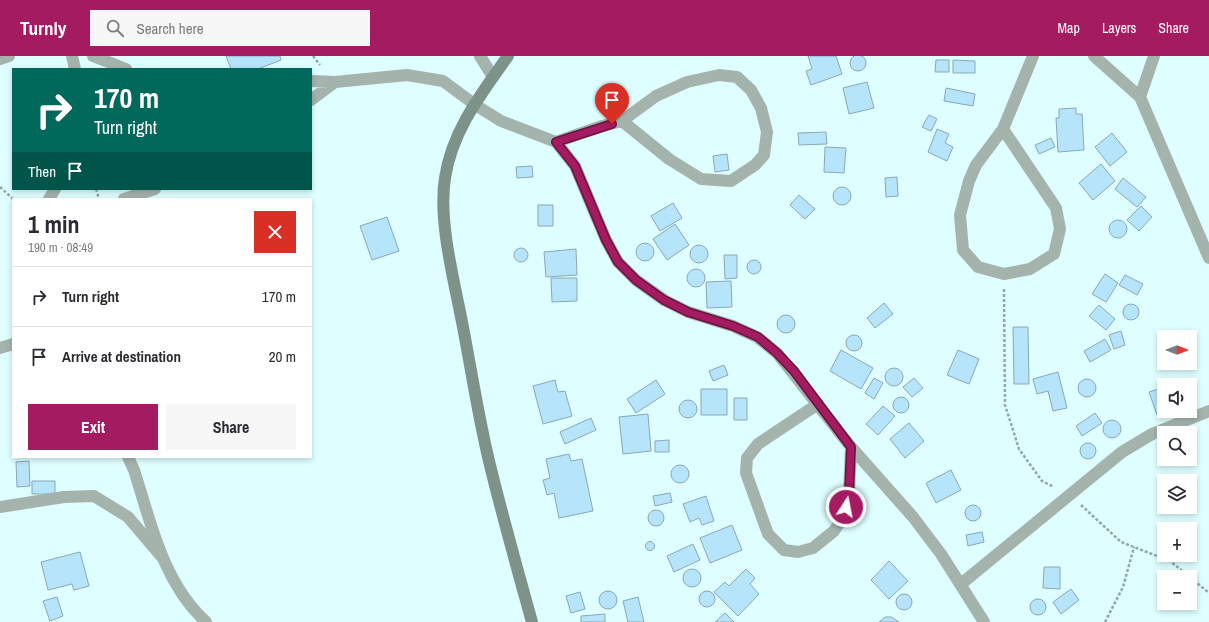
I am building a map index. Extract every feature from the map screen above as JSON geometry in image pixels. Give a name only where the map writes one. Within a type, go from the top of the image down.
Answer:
[{"type":"street","points":[[0,59],[9,56]]},
{"type":"street","points":[[72,56],[75,68]]},
{"type":"street","points":[[93,56],[123,68]]},
{"type":"street","points":[[480,56],[493,77]]},
{"type":"street","points":[[508,56],[474,104],[462,124],[445,179],[444,217],[450,262],[489,461],[532,622]]},
{"type":"street","points":[[1003,129],[1056,208],[1060,229],[1054,254],[1030,269],[1004,274],[978,267],[963,250],[960,214],[969,181],[976,165],[1003,129],[1034,56]]},
{"type":"street","points":[[1140,97],[1154,56]]},
{"type":"street","points":[[1098,57],[1140,97],[1209,258]]},
{"type":"street","points":[[312,81],[335,82],[407,74],[443,81],[474,104],[501,121],[556,142],[575,166],[606,240],[618,262],[636,280],[664,300],[688,312],[733,326],[758,337],[777,353],[851,447],[913,517],[941,554],[984,622]]},
{"type":"street","points":[[556,142],[602,126],[622,121],[656,96],[687,82],[719,74],[737,77],[751,90],[761,108],[767,132],[764,154],[756,165],[731,181],[701,179],[669,159],[622,121]]},
{"type":"street","points":[[312,99],[335,82]]},
{"type":"street","points":[[127,198],[152,190]]},
{"type":"street","points":[[0,348],[12,344]]},
{"type":"street","points":[[818,404],[758,444],[747,458],[746,473],[768,534],[784,550],[798,552],[813,548],[834,530],[842,519],[849,494],[851,447]]},
{"type":"street","points":[[961,584],[1122,452],[1152,434],[1209,411]]},
{"type":"street","points":[[128,458],[134,470],[162,557],[181,594],[206,622]]},
{"type":"street","points":[[0,507],[64,497],[94,496],[128,517],[162,557]]},
{"type":"path","points":[[0,187],[12,198]]},
{"type":"path","points":[[1004,274],[1005,405],[1019,449],[1042,481],[1070,494],[1121,542],[1170,561],[1181,570]]},
{"type":"path","points":[[1105,622],[1123,587],[1134,547]]},
{"type":"path","points":[[1197,583],[1209,593]]},
{"type":"building","points":[[855,55],[861,55],[866,60],[864,69],[861,71],[855,71],[850,66],[850,60]]},
{"type":"building","points":[[226,56],[280,56],[281,60],[261,68],[231,68]]},
{"type":"building","points":[[808,56],[836,56],[842,74],[811,85],[806,71],[812,69]]},
{"type":"building","points":[[936,60],[949,60],[949,72],[935,72]]},
{"type":"building","points":[[953,60],[975,61],[975,73],[953,73]]},
{"type":"building","points":[[867,82],[874,108],[849,114],[843,88]]},
{"type":"building","points":[[946,88],[975,94],[973,106],[944,101]]},
{"type":"building","points":[[1076,108],[1076,114],[1082,114],[1084,150],[1058,152],[1056,118],[1059,118],[1059,109]]},
{"type":"building","points":[[929,115],[937,119],[931,131],[922,127]]},
{"type":"building","points":[[937,129],[949,134],[945,143],[953,147],[947,161],[928,152]]},
{"type":"building","points":[[826,132],[827,144],[799,145],[798,133]]},
{"type":"building","points":[[1112,133],[1127,152],[1110,166],[1095,147]]},
{"type":"building","points":[[1051,138],[1055,147],[1039,154],[1035,145]]},
{"type":"building","points":[[825,147],[846,148],[844,173],[824,172]]},
{"type":"building","points":[[727,154],[729,170],[715,172],[713,156]]},
{"type":"building","points":[[1101,164],[1115,181],[1093,200],[1079,183]]},
{"type":"building","points":[[532,166],[533,177],[517,178],[516,167]]},
{"type":"building","points":[[897,177],[898,196],[886,197],[885,178]]},
{"type":"building","points":[[1123,178],[1146,197],[1137,207],[1115,189]]},
{"type":"building","points":[[842,187],[848,190],[851,196],[848,202],[842,205],[836,202],[833,196],[836,190]]},
{"type":"building","points":[[799,195],[815,209],[805,219],[790,205]]},
{"type":"building","points":[[673,203],[682,218],[660,231],[651,216]]},
{"type":"building","points":[[538,205],[553,205],[553,226],[538,226]]},
{"type":"building","points":[[1141,206],[1152,217],[1139,231],[1127,220]]},
{"type":"building","points":[[387,217],[399,251],[372,260],[360,226]]},
{"type":"building","points":[[1118,220],[1124,223],[1127,229],[1124,235],[1118,238],[1112,235],[1109,229],[1112,223]]},
{"type":"building","points":[[675,224],[689,245],[667,260],[653,239]]},
{"type":"building","points":[[645,243],[651,246],[654,252],[651,258],[645,261],[639,258],[636,252],[639,246]]},
{"type":"building","points":[[699,245],[705,248],[708,254],[705,260],[699,263],[693,260],[690,254],[693,248]]},
{"type":"building","points":[[521,248],[526,250],[528,255],[526,260],[521,262],[516,260],[514,255],[516,250]]},
{"type":"building","points":[[576,249],[577,275],[546,277],[544,252]]},
{"type":"building","points":[[724,255],[737,255],[737,278],[725,279]]},
{"type":"building","points":[[751,260],[757,260],[761,264],[761,270],[757,274],[751,274],[747,270],[747,264]]},
{"type":"building","points":[[696,269],[702,272],[705,278],[702,284],[696,287],[690,284],[687,278],[690,272]]},
{"type":"building","points":[[1105,274],[1118,283],[1106,302],[1092,294]]},
{"type":"building","points":[[1125,275],[1143,284],[1137,295],[1119,285]]},
{"type":"building","points":[[551,278],[577,278],[577,301],[552,302]]},
{"type":"building","points":[[731,281],[732,307],[707,308],[706,282]]},
{"type":"building","points":[[884,303],[893,314],[875,328],[867,318]]},
{"type":"building","points":[[1131,304],[1137,306],[1139,312],[1137,318],[1131,320],[1125,318],[1123,312],[1125,306]]},
{"type":"building","points":[[1099,305],[1115,319],[1106,330],[1089,316]]},
{"type":"building","points":[[786,315],[792,318],[795,324],[792,330],[786,333],[780,330],[777,324],[780,318]]},
{"type":"building","points":[[1013,327],[1028,327],[1029,384],[1014,384]]},
{"type":"building","points":[[1121,331],[1125,345],[1114,349],[1109,335]]},
{"type":"building","points":[[851,335],[857,335],[862,340],[860,349],[857,351],[851,351],[846,346],[846,340]]},
{"type":"building","points":[[1105,339],[1111,350],[1090,362],[1084,351]]},
{"type":"building","points":[[841,350],[873,368],[861,389],[830,371]]},
{"type":"building","points":[[958,350],[979,359],[969,384],[947,375]]},
{"type":"building","points":[[724,365],[728,375],[713,381],[709,371]]},
{"type":"building","points":[[894,368],[900,371],[903,377],[900,383],[894,386],[888,383],[885,377],[888,371]]},
{"type":"building","points":[[1058,372],[1067,408],[1053,411],[1048,391],[1037,394],[1033,379]]},
{"type":"building","points":[[874,378],[883,383],[874,399],[865,393]]},
{"type":"building","points":[[914,378],[923,388],[912,397],[903,387]]},
{"type":"building","points":[[1087,379],[1093,382],[1096,388],[1093,394],[1087,397],[1081,394],[1078,388],[1081,382]]},
{"type":"building","points":[[555,380],[558,392],[565,391],[572,416],[543,424],[533,386]]},
{"type":"building","points":[[656,380],[665,394],[636,413],[627,399]]},
{"type":"building","points":[[701,389],[727,389],[727,415],[701,415]]},
{"type":"building","points":[[1157,389],[1157,415],[1149,392]]},
{"type":"building","points":[[898,397],[904,397],[909,402],[907,411],[904,413],[898,413],[893,408],[893,402]]},
{"type":"building","points":[[734,398],[747,398],[747,420],[734,420]]},
{"type":"building","points":[[688,400],[694,403],[697,409],[694,415],[688,418],[682,415],[679,409],[682,403]]},
{"type":"building","points":[[883,406],[895,416],[878,435],[866,424]]},
{"type":"building","points":[[1095,413],[1102,423],[1082,436],[1076,426]]},
{"type":"building","points":[[648,414],[651,451],[623,454],[619,417]]},
{"type":"building","points":[[591,418],[596,430],[565,444],[560,432]]},
{"type":"building","points":[[1112,420],[1118,423],[1121,429],[1118,435],[1112,438],[1106,435],[1103,429],[1106,423]]},
{"type":"building","points":[[909,423],[924,441],[905,458],[890,439]]},
{"type":"building","points":[[669,440],[669,452],[655,452],[655,441]]},
{"type":"building","points":[[1085,443],[1091,443],[1096,448],[1094,457],[1091,459],[1085,459],[1080,454],[1080,448]]},
{"type":"building","points":[[569,454],[571,461],[582,459],[593,511],[559,518],[554,493],[547,495],[543,480],[550,478],[546,459]]},
{"type":"building","points":[[29,461],[30,486],[17,487],[16,462]]},
{"type":"building","points":[[680,465],[686,468],[689,474],[686,480],[680,483],[674,480],[671,474],[674,468]]},
{"type":"building","points":[[951,470],[961,490],[936,503],[926,483]]},
{"type":"building","points":[[32,481],[55,481],[55,494],[32,494]]},
{"type":"building","points":[[670,493],[672,502],[655,506],[653,496]]},
{"type":"building","points":[[706,496],[714,521],[702,525],[699,518],[690,522],[683,504]]},
{"type":"building","points":[[970,505],[976,505],[981,510],[979,519],[976,521],[970,521],[965,516],[965,510]]},
{"type":"building","points":[[656,510],[662,512],[664,518],[662,524],[656,526],[650,524],[648,518],[650,512]]},
{"type":"building","points":[[732,525],[742,550],[710,563],[700,538]]},
{"type":"building","points":[[982,532],[984,542],[968,546],[966,535]]},
{"type":"building","points":[[648,542],[652,542],[654,546],[652,550],[648,550],[646,548],[646,544]]},
{"type":"building","points":[[693,544],[700,560],[674,572],[667,556]]},
{"type":"building","points":[[80,552],[89,586],[74,590],[72,584],[48,590],[41,562]]},
{"type":"building","points":[[889,561],[908,581],[889,599],[871,580]]},
{"type":"building","points":[[1044,567],[1060,567],[1060,589],[1043,588]]},
{"type":"building","points":[[692,569],[698,572],[701,578],[698,584],[692,587],[686,584],[683,578],[686,572]]},
{"type":"building","points":[[746,569],[755,578],[750,584],[759,594],[738,616],[714,592],[725,582],[729,586]]},
{"type":"building","points":[[1071,589],[1079,600],[1061,614],[1053,602]]},
{"type":"building","points":[[608,591],[614,594],[617,600],[614,606],[608,609],[602,606],[599,600],[602,594]]},
{"type":"building","points":[[704,591],[710,591],[715,596],[713,605],[710,607],[704,607],[699,602],[699,596]]},
{"type":"building","points":[[580,592],[585,609],[571,613],[566,596]]},
{"type":"building","points":[[901,594],[907,594],[912,599],[910,608],[907,610],[901,610],[896,605],[896,599]]},
{"type":"building","points":[[57,597],[63,616],[50,621],[43,601]]},
{"type":"building","points":[[638,597],[644,622],[628,622],[623,601]]},
{"type":"building","points":[[1035,599],[1041,599],[1046,604],[1044,613],[1041,615],[1035,615],[1030,610],[1030,604]]},
{"type":"building","points":[[725,613],[734,622],[715,622]]},
{"type":"building","points":[[605,614],[605,622],[581,622],[581,616]]},
{"type":"building","points":[[885,617],[891,617],[899,622],[879,622]]},
{"type":"route","points":[[612,124],[556,142],[575,166],[606,240],[618,262],[636,280],[664,300],[688,312],[733,326],[758,337],[777,353],[794,371],[851,447],[849,494],[846,507]]}]
